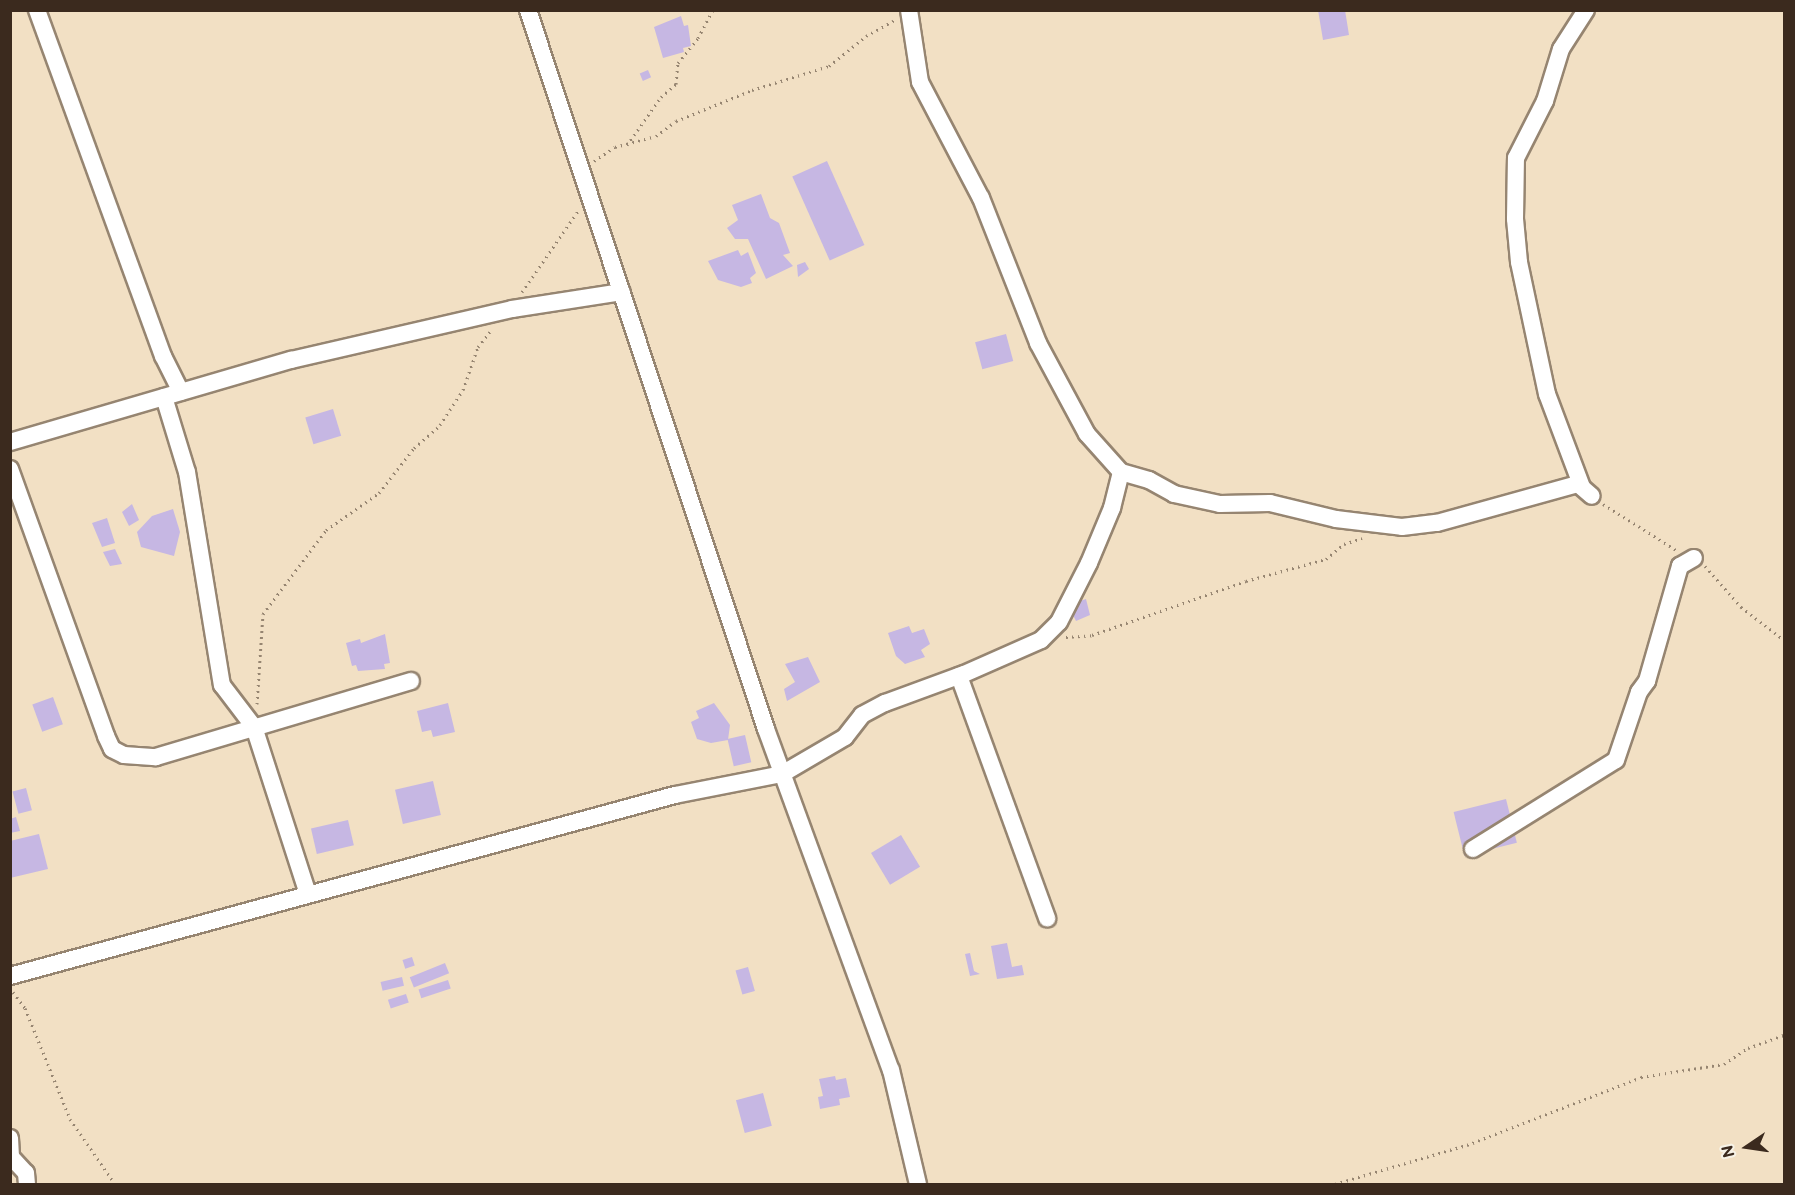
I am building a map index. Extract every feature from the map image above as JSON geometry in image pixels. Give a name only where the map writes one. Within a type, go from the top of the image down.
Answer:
[{"type":"street","points":[[37,10],[163,356],[181,392]]},
{"type":"street","points":[[528,10],[580,176],[622,292],[783,774],[891,1070],[918,1185]]},
{"type":"street","points":[[910,12],[913,56],[920,82],[981,198],[1038,343],[1087,434],[1121,472],[1149,480],[1174,494],[1209,501],[1270,503],[1336,519],[1388,525],[1437,523],[1578,483],[1587,492],[1545,388],[1540,348],[1519,262],[1515,210],[1516,158],[1545,101],[1561,49],[1586,10]]},
{"type":"street","points":[[10,442],[291,360],[509,310],[622,292]]},
{"type":"street","points":[[164,397],[187,472],[222,685],[254,727],[308,894]]},
{"type":"street","points":[[10,469],[61,616],[112,749],[124,755],[156,757],[411,681]]},
{"type":"street","points":[[10,976],[675,795],[783,774],[845,737],[870,711],[959,676],[1041,640],[1059,622],[1089,563],[1113,508],[1121,472]]},
{"type":"street","points":[[1473,849],[1616,760],[1639,692],[1647,681],[1680,566],[1694,558]]},
{"type":"street","points":[[959,676],[1047,918]]},
{"type":"street","points":[[10,1138],[11,1157],[26,1173],[27,1185]]},
{"type":"path","points":[[627,145],[661,97],[676,84],[678,63],[698,38],[712,10]]},
{"type":"path","points":[[580,176],[598,156],[656,136],[676,121],[752,90],[829,66],[866,36],[910,12]]},
{"type":"path","points":[[254,727],[263,614],[326,530],[379,493],[414,448],[440,425],[463,390],[478,347],[509,310],[573,221],[587,193]]},
{"type":"path","points":[[1041,640],[1092,635],[1246,581],[1326,559],[1344,544],[1388,525]]},
{"type":"path","points":[[10,990],[18,995],[25,1008],[70,1119],[115,1185]]},
{"type":"path","points":[[1335,1185],[1467,1145],[1641,1077],[1724,1064],[1748,1048],[1785,1035]]},
{"type":"building","points":[[1318,10],[1345,10],[1349,35],[1323,40]]},
{"type":"building","points":[[681,16],[684,26],[688,25],[691,46],[683,48],[684,52],[663,58],[654,27]]},
{"type":"building","points":[[648,70],[651,77],[643,81],[640,74]]},
{"type":"building","points":[[827,161],[864,245],[830,261],[792,176]]},
{"type":"building","points":[[761,194],[770,218],[779,223],[790,253],[783,255],[793,266],[766,279],[748,239],[735,239],[727,228],[738,220],[732,205]]},
{"type":"building","points":[[738,250],[741,256],[748,252],[756,273],[750,278],[752,283],[741,287],[718,280],[708,261]]},
{"type":"building","points":[[805,262],[809,269],[798,277],[797,265]]},
{"type":"building","points":[[1006,334],[1013,361],[982,369],[975,342]]},
{"type":"building","points":[[333,409],[341,436],[313,444],[305,417]]},
{"type":"building","points":[[132,504],[139,520],[129,526],[122,512]]},
{"type":"building","points":[[173,509],[180,532],[174,556],[141,547],[137,532],[152,516]]},
{"type":"building","points":[[107,518],[115,543],[102,547],[92,523]]},
{"type":"building","points":[[115,549],[122,564],[110,566],[103,552]]},
{"type":"building","points":[[1086,599],[1090,615],[1076,621],[1068,605]]},
{"type":"building","points":[[909,626],[912,633],[924,629],[930,644],[921,650],[925,657],[905,664],[896,656],[888,633]]},
{"type":"building","points":[[385,634],[390,663],[384,664],[385,669],[358,671],[356,665],[352,666],[346,643],[360,639],[361,643]]},
{"type":"building","points":[[808,657],[820,682],[787,701],[784,689],[795,682],[785,664]]},
{"type":"building","points":[[53,697],[63,724],[42,732],[32,705]]},
{"type":"building","points":[[448,703],[455,732],[433,737],[431,730],[422,732],[417,711]]},
{"type":"building","points":[[714,703],[730,725],[728,740],[711,743],[697,739],[691,722],[699,718],[696,711]]},
{"type":"building","points":[[745,735],[751,762],[734,766],[727,739]]},
{"type":"building","points":[[433,781],[441,815],[403,824],[395,790]]},
{"type":"building","points":[[26,788],[32,810],[18,814],[12,792]]},
{"type":"building","points":[[1506,799],[1517,843],[1464,856],[1454,812]]},
{"type":"building","points":[[16,817],[20,831],[10,833],[10,819]]},
{"type":"building","points":[[348,820],[354,845],[317,854],[311,829]]},
{"type":"building","points":[[39,834],[48,869],[10,878],[10,841]]},
{"type":"building","points":[[901,835],[920,867],[890,885],[871,853]]},
{"type":"building","points":[[1007,943],[1012,967],[1022,965],[1024,975],[997,979],[991,946]]},
{"type":"building","points":[[970,953],[974,971],[980,974],[970,976],[965,954]]},
{"type":"building","points":[[412,957],[415,966],[405,969],[402,960]]},
{"type":"building","points":[[445,963],[449,973],[414,987],[410,977]]},
{"type":"building","points":[[748,967],[755,991],[742,995],[736,971]]},
{"type":"building","points":[[402,977],[404,986],[383,991],[381,982]]},
{"type":"building","points":[[448,980],[451,989],[421,998],[419,990]]},
{"type":"building","points":[[406,994],[409,1003],[391,1008],[388,1000]]},
{"type":"building","points":[[835,1076],[836,1080],[846,1078],[850,1097],[839,1099],[840,1105],[820,1109],[818,1097],[823,1096],[819,1079]]},
{"type":"building","points":[[763,1093],[772,1126],[745,1133],[736,1100]]}]
